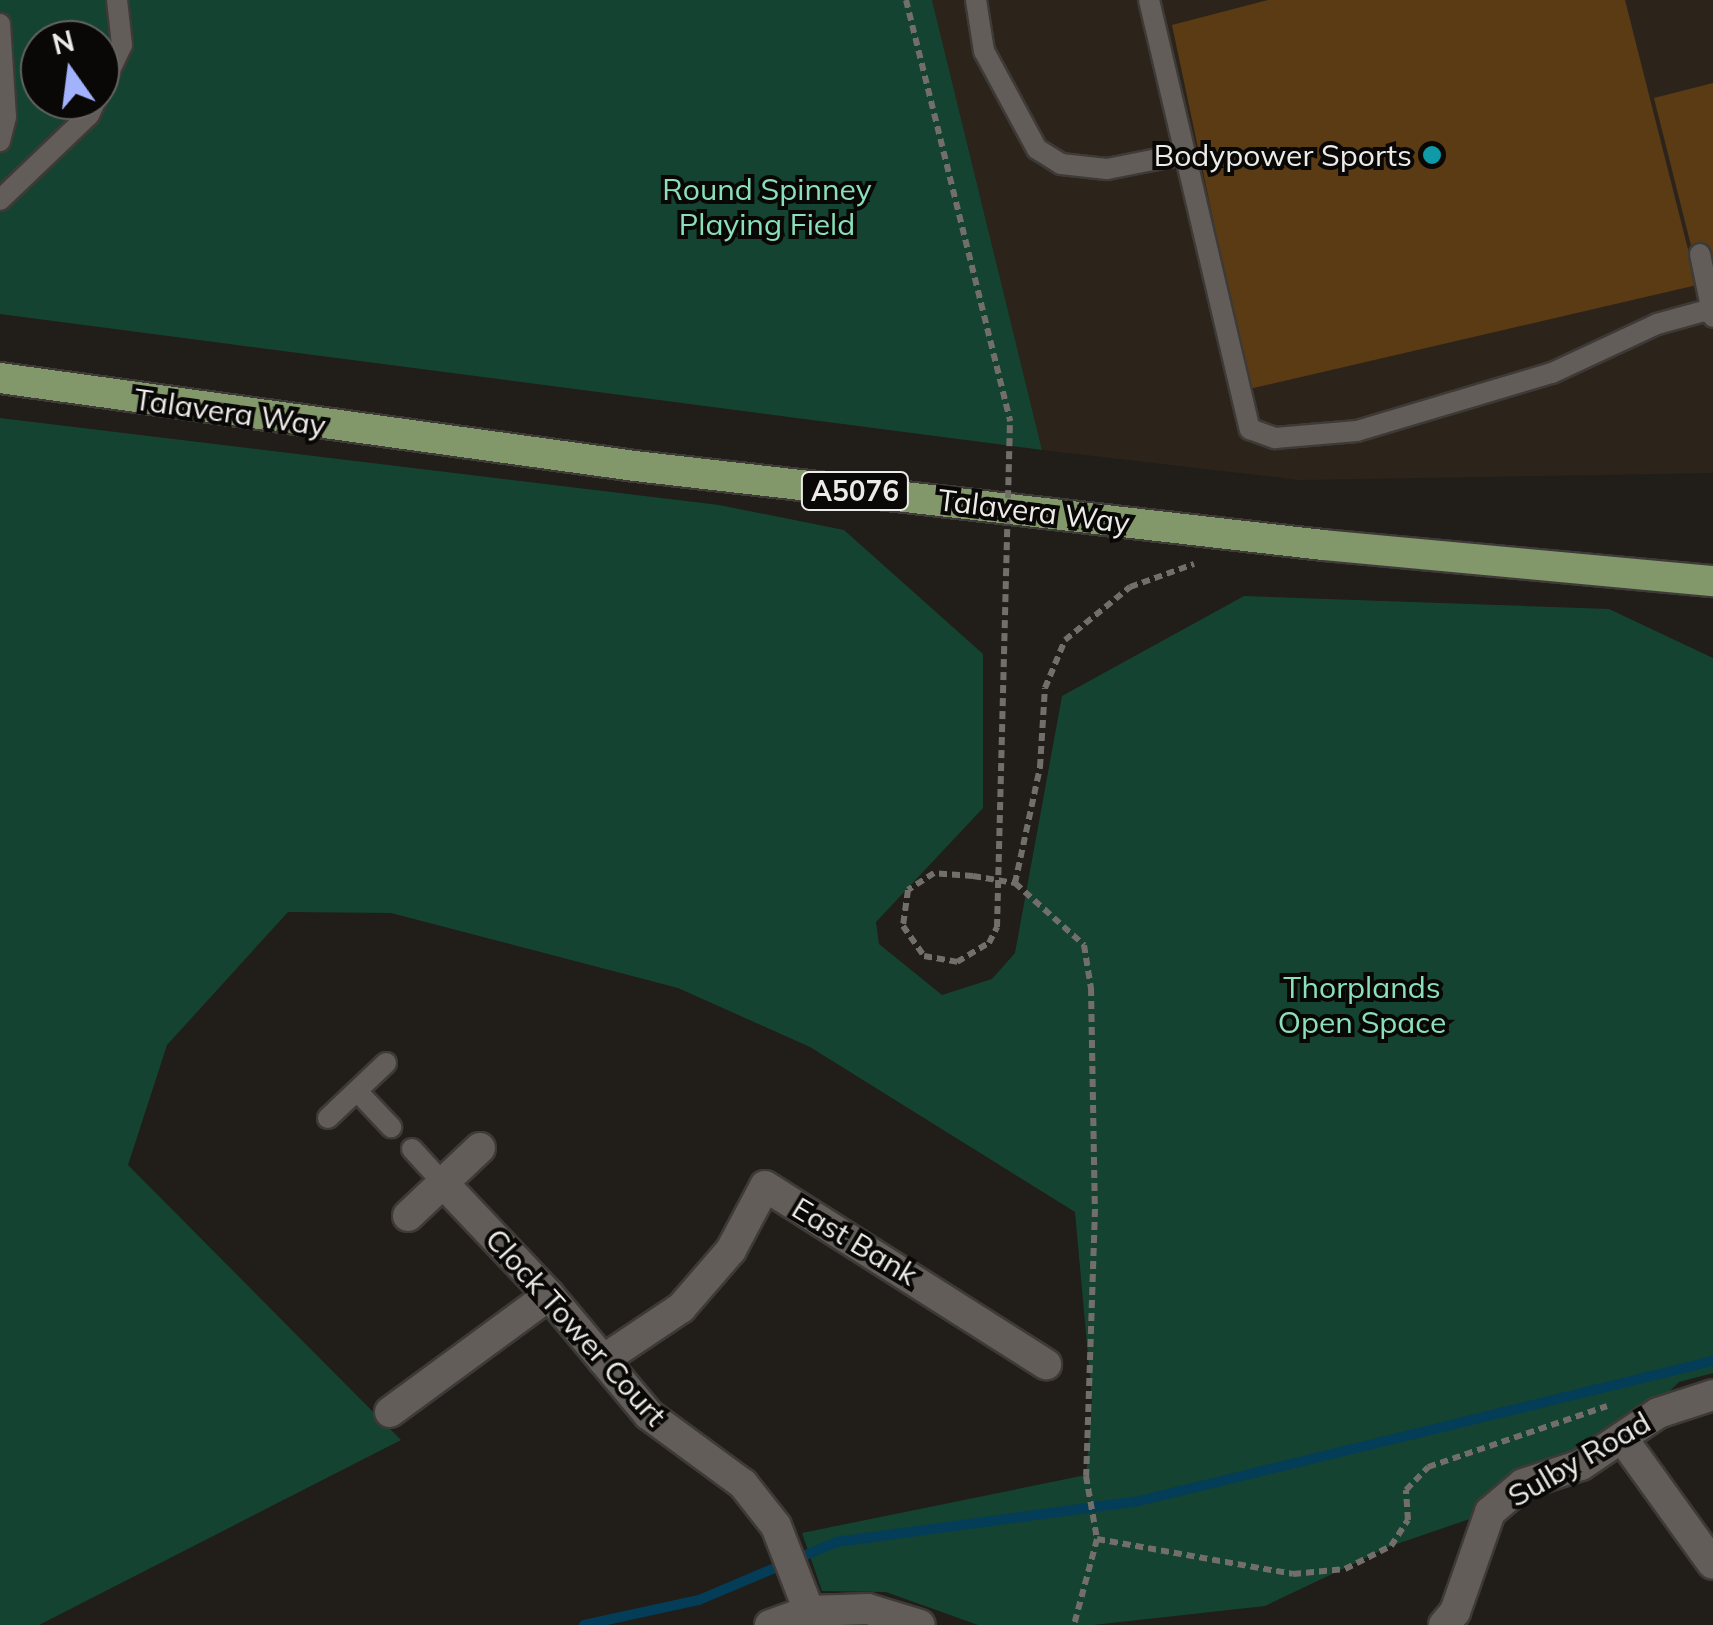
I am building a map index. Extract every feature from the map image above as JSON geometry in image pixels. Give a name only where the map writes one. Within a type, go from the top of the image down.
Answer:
[{"type":"main road","name":"Talavera Way","points":[[0,378],[635,466],[1713,581]]},
{"type":"street","points":[[408,1216],[480,1148]]},
{"type":"street","name":"Clock Tower Court","points":[[444,1184],[549,1295],[649,1415],[743,1484],[776,1526],[808,1611]]},
{"type":"street","name":"East Bank","points":[[604,1360],[681,1308],[731,1250],[765,1186],[1046,1364]]},
{"type":"street","points":[[390,1412],[549,1295]]},
{"type":"street","name":"Sulby Road","points":[[1456,1621],[1490,1512],[1523,1484],[1581,1465],[1658,1413],[1713,1394]]},
{"type":"street","points":[[1622,1438],[1713,1564]]},
{"type":"street","points":[[770,1625],[808,1611],[868,1610],[920,1625]]},
{"type":"lane","points":[[976,0],[984,51],[1037,149],[1061,164],[1107,169],[1184,154]]},
{"type":"lane","points":[[1149,0],[1250,429],[1275,438],[1356,431],[1552,374],[1657,324],[1712,313],[1700,254]]},
{"type":"lane","points":[[0,24],[6,117],[0,141]]},
{"type":"lane","points":[[0,200],[84,120]]},
{"type":"lane","points":[[328,1118],[386,1064]]},
{"type":"lane","points":[[357,1091],[390,1127]]},
{"type":"lane","points":[[412,1149],[444,1184]]},
{"type":"path","points":[[906,0],[1010,421],[998,927],[975,954],[956,962],[924,956],[903,926],[908,890],[934,873],[973,876],[1015,883],[1084,945],[1091,988],[1095,1209],[1086,1476],[1097,1539],[1074,1625]]},
{"type":"path","points":[[1015,883],[1040,767],[1052,662],[1083,620],[1118,594],[1156,575],[1208,562]]},
{"type":"path","points":[[1097,1539],[1292,1574],[1345,1568],[1391,1546],[1408,1520],[1406,1490],[1428,1467],[1626,1400]]},
{"type":"shaded area","points":[[932,0],[1713,0],[1713,473],[1299,480],[1042,450]]},
{"type":"green space","name":"Round Spinney Playing Field","points":[[0,0],[932,0],[1042,450],[0,314]]},
{"type":"green space","name":"Thorplands Open Space","points":[[0,418],[719,505],[844,530],[983,654],[983,808],[876,922],[879,944],[942,995],[992,979],[1015,953],[1062,696],[1244,596],[1609,609],[1713,658],[1713,1373],[1679,1382],[1622,1438],[1490,1512],[1391,1546],[1265,1606],[1093,1625],[978,1625],[886,1592],[822,1591],[802,1533],[1086,1475],[1092,1400],[1075,1212],[810,1047],[678,988],[391,913],[288,912],[167,1045],[128,1165],[401,1440],[39,1625],[0,1625]]},
{"type":"building","name":"Bodypower Sports","points":[[1268,0],[1625,0],[1697,285],[1249,389],[1172,25]]},
{"type":"building","points":[[1713,83],[1713,329],[1712,329],[1654,98]]},
{"type":"waterway","points":[[584,1625],[699,1600],[836,1542],[1139,1501],[1713,1361]]},
{"type":"place","name":"Bodypower Sports","points":[[1432,155]]}]
